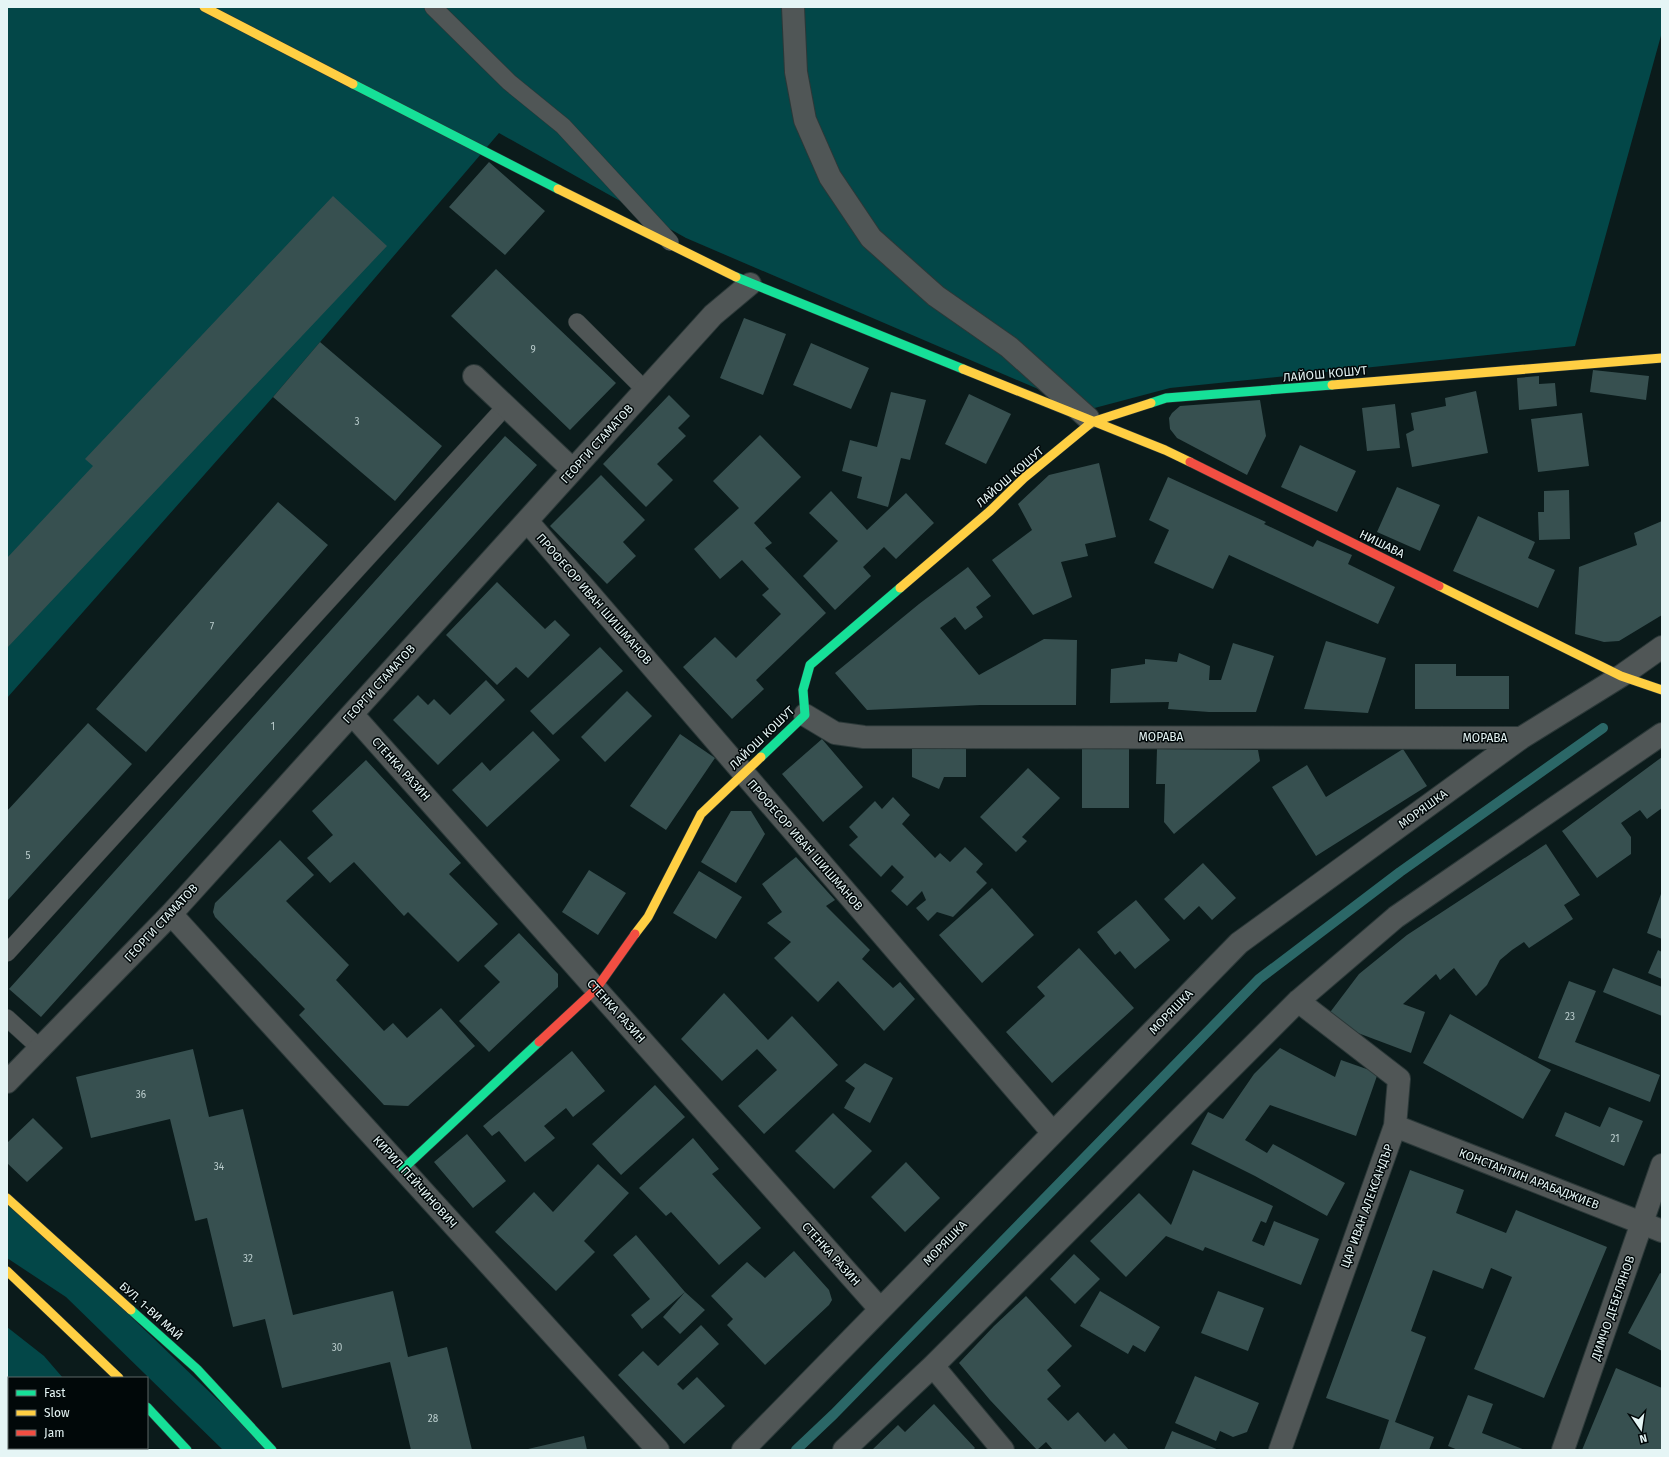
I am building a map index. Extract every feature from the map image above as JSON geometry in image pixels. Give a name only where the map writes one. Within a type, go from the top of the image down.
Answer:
[{"type":"street","name":"НИШАВА","points":[[204,7],[589,205],[750,284],[1165,450],[1621,676],[1662,690]]},
{"type":"street","points":[[794,7],[796,72],[805,120],[830,177],[870,238],[936,296],[1009,347],[1092,422]]},
{"type":"street","name":"ГЕОРГИ СТАМАТОВ","points":[[7,1082],[41,1049],[171,914],[713,315],[750,284]]},
{"type":"street","name":"ЛАЙОШ КОШУТ","points":[[403,1169],[596,988],[648,917],[701,814],[805,715],[803,690],[810,665],[990,510],[1024,478],[1092,422],[1166,398],[1662,358]]},
{"type":"street","points":[[474,376],[574,470]]},
{"type":"street","name":"ПРОФЕСОР ИВАН ШИШМАНОВ","points":[[527,521],[1053,1133]]},
{"type":"street","name":"МОРЯШКА","points":[[743,1450],[1239,943],[1521,738],[1621,676],[1662,647]]},
{"type":"street","name":"СТЕНКА РАЗИН","points":[[352,714],[880,1309]]},
{"type":"street","name":"МОРАВА","points":[[805,715],[835,733],[864,737],[1521,738]]},
{"type":"street","points":[[844,1450],[933,1366],[1298,1001],[1396,917],[1662,734]]},
{"type":"street","name":"КИРИЛ ПЕЙЧИНОВИЧ","points":[[171,914],[658,1450]]},
{"type":"street","name":"ЦАР ИВАН АЛЕКСАНДЪР","points":[[1280,1450],[1395,1126],[1399,1079],[1298,1001]]},
{"type":"street","name":"КОНСТАНТИН АРАБАДЖИЕВ","points":[[1395,1126],[1652,1227]]},
{"type":"street","name":"ДИМЧО ДЕБЕЛЯНОВ","points":[[1563,1450],[1652,1227],[1662,1165]]},
{"type":"street","name":"БУЛ. 1-ВИ МАЙ","points":[[7,1198],[197,1369],[272,1450]]},
{"type":"street","points":[[7,1271],[118,1377]]},
{"type":"street","points":[[933,1366],[1003,1450]]},
{"type":"street","points":[[148,1407],[187,1450]]},
{"type":"lane","points":[[433,7],[509,82],[563,126],[676,248]]},
{"type":"lane","points":[[577,322],[645,390]]},
{"type":"lane","points":[[7,953],[506,406]]},
{"type":"lane","points":[[7,1018],[41,1049]]},
{"type":"shaded area","points":[[7,7],[1662,7],[1662,32],[1575,346],[1170,388],[1087,410],[686,238],[499,133],[273,397],[7,698]]},
{"type":"shaded area","points":[[7,1198],[270,1450],[223,1450],[66,1297],[7,1258]]},
{"type":"shaded area","points":[[7,1327],[44,1356],[62,1377],[8,1377],[8,1449],[126,1450],[7,1450]]},
{"type":"building","points":[[489,162],[545,211],[505,255],[449,207]]},
{"type":"building","points":[[333,196],[387,246],[7,648],[7,558],[93,466],[85,459]]},
{"type":"building","points":[[496,269],[616,383],[570,430],[451,316]]},
{"type":"building","points":[[744,318],[786,334],[763,395],[720,378]]},
{"type":"building","points":[[320,342],[442,446],[395,501],[273,397]]},
{"type":"building","points":[[811,343],[869,368],[851,409],[793,385]]},
{"type":"building","points":[[1593,370],[1649,376],[1646,400],[1590,392]]},
{"type":"building","points":[[1539,376],[1539,384],[1555,383],[1557,406],[1519,410],[1517,378]]},
{"type":"building","points":[[1476,391],[1488,453],[1412,467],[1406,434],[1414,430],[1411,413],[1446,406],[1445,398]]},
{"type":"building","points":[[891,392],[926,400],[910,460],[901,458],[888,507],[857,498],[862,477],[842,471],[850,440],[877,447]]},
{"type":"building","points":[[969,394],[1011,414],[986,464],[945,444]]},
{"type":"building","points":[[669,395],[690,416],[678,428],[686,436],[657,464],[673,480],[646,507],[603,464]]},
{"type":"building","points":[[1260,400],[1266,436],[1247,475],[1177,438],[1170,429],[1169,418],[1180,406]]},
{"type":"building","points":[[1395,404],[1400,448],[1367,451],[1362,408]]},
{"type":"building","points":[[1582,413],[1589,466],[1538,472],[1531,419]]},
{"type":"building","points":[[760,435],[801,477],[754,523],[772,543],[765,548],[826,613],[756,680],[764,689],[732,719],[683,667],[715,637],[736,658],[781,614],[762,595],[769,589],[742,560],[720,579],[694,549],[739,508],[713,481]]},
{"type":"building","points":[[505,436],[537,465],[41,1017],[9,989]]},
{"type":"building","points":[[1300,445],[1356,471],[1337,512],[1281,487]]},
{"type":"building","points":[[1099,463],[1116,537],[1085,544],[1088,556],[1061,562],[1072,597],[1033,615],[992,560],[1032,530],[1018,504],[1049,475]]},
{"type":"building","points":[[601,475],[645,520],[623,542],[636,556],[607,584],[550,526]]},
{"type":"building","points":[[1168,477],[1266,522],[1264,524],[1313,547],[1317,540],[1352,555],[1348,564],[1395,587],[1378,624],[1229,555],[1213,589],[1154,563],[1169,530],[1149,520]]},
{"type":"building","points":[[1397,487],[1440,505],[1420,551],[1377,532]]},
{"type":"building","points":[[1569,490],[1570,539],[1539,540],[1538,512],[1544,512],[1544,491]]},
{"type":"building","points":[[831,491],[867,530],[906,493],[934,523],[896,559],[884,547],[863,567],[871,576],[835,610],[803,576],[838,541],[809,513]]},
{"type":"building","points":[[278,502],[328,545],[146,752],[96,709]]},
{"type":"building","points":[[1478,516],[1535,542],[1528,558],[1555,570],[1538,608],[1453,571]]},
{"type":"building","points":[[1662,521],[1662,615],[1619,641],[1604,642],[1575,634],[1579,567],[1637,545],[1634,533]]},
{"type":"building","points":[[968,567],[991,596],[976,607],[983,617],[965,630],[955,617],[940,628],[979,675],[1044,639],[1077,640],[1076,705],[980,705],[867,710],[835,673],[919,604]]},
{"type":"building","points":[[497,582],[545,629],[555,620],[570,635],[528,678],[516,667],[497,685],[446,635]]},
{"type":"building","points":[[1326,641],[1386,658],[1368,713],[1304,709]]},
{"type":"building","points":[[1233,643],[1274,656],[1256,712],[1209,712],[1168,709],[1169,702],[1110,703],[1111,669],[1145,664],[1145,659],[1177,662],[1179,653],[1210,666],[1209,680],[1221,680]]},
{"type":"building","points":[[600,647],[623,671],[553,735],[530,711]]},
{"type":"building","points":[[1415,664],[1456,664],[1456,676],[1509,676],[1509,709],[1415,709]]},
{"type":"building","points":[[486,680],[505,700],[438,765],[393,720],[418,695],[428,705],[434,699],[450,715]]},
{"type":"building","points":[[627,691],[652,716],[605,762],[581,737]]},
{"type":"building","points":[[88,723],[132,764],[7,901],[7,811]]},
{"type":"building","points":[[533,731],[560,760],[487,827],[452,790],[482,762],[490,771]]},
{"type":"building","points":[[680,734],[715,758],[666,830],[630,806]]},
{"type":"building","points":[[822,739],[863,787],[823,822],[782,774]]},
{"type":"building","points":[[912,746],[966,746],[966,777],[944,777],[939,789],[912,777]]},
{"type":"building","points":[[1082,748],[1129,749],[1129,808],[1082,808]]},
{"type":"building","points":[[1157,749],[1258,750],[1260,761],[1174,834],[1164,822],[1165,784],[1156,784]]},
{"type":"building","points":[[1403,749],[1427,786],[1316,856],[1272,787],[1307,765],[1326,797]]},
{"type":"building","points":[[1662,757],[1662,808],[1647,819],[1640,810],[1621,823],[1631,837],[1631,854],[1597,878],[1562,831]]},
{"type":"building","points":[[366,760],[461,863],[449,874],[498,924],[458,962],[408,912],[404,916],[354,862],[330,883],[307,858],[333,835],[312,811]]},
{"type":"building","points":[[1028,768],[1060,798],[1022,837],[1027,841],[1016,852],[980,817]]},
{"type":"building","points":[[893,797],[910,815],[902,824],[935,858],[940,853],[950,862],[965,847],[983,864],[976,872],[987,883],[953,917],[937,912],[928,921],[916,908],[926,900],[922,891],[907,906],[891,891],[904,877],[892,865],[881,877],[849,845],[858,837],[849,827],[875,801],[882,809]]},
{"type":"building","points":[[731,811],[751,811],[765,834],[736,883],[701,862]]},
{"type":"building","points":[[280,840],[314,875],[286,901],[349,965],[336,980],[384,1031],[393,1023],[407,1038],[441,1008],[475,1046],[408,1106],[384,1105],[299,1015],[305,1009],[215,917],[213,912],[215,903]]},
{"type":"building","points":[[1546,844],[1580,895],[1564,905],[1573,919],[1529,948],[1524,942],[1512,950],[1500,960],[1487,985],[1476,996],[1454,968],[1440,980],[1436,974],[1403,1004],[1425,1012],[1411,1053],[1342,1027],[1328,1015],[1359,974],[1407,935]]},
{"type":"building","points":[[796,857],[835,900],[826,906],[870,950],[862,959],[893,988],[900,982],[915,999],[884,1031],[838,981],[818,1002],[774,958],[791,942],[767,923],[782,912],[762,884]]},
{"type":"building","points":[[1203,863],[1236,898],[1212,920],[1199,906],[1184,920],[1164,899]]},
{"type":"building","points":[[589,870],[626,893],[598,935],[562,912]]},
{"type":"building","points":[[699,871],[742,897],[716,939],[673,913]]},
{"type":"building","points":[[992,888],[1034,935],[982,983],[939,935]]},
{"type":"building","points":[[1662,891],[1662,939],[1647,933]]},
{"type":"building","points":[[1136,900],[1170,940],[1135,969],[1120,951],[1115,955],[1097,932]]},
{"type":"building","points":[[519,933],[558,974],[558,987],[489,1052],[459,1021],[500,982],[484,966]]},
{"type":"building","points":[[1079,948],[1134,1008],[1052,1083],[1006,1032],[1045,996],[1037,987]]},
{"type":"building","points":[[1658,950],[1662,952],[1662,979],[1648,973]]},
{"type":"building","points":[[1613,968],[1662,987],[1662,1016],[1603,992]]},
{"type":"building","points":[[1569,981],[1596,991],[1575,1042],[1660,1075],[1650,1102],[1538,1058]]},
{"type":"building","points":[[724,993],[768,1040],[792,1016],[838,1065],[764,1134],[738,1106],[777,1070],[757,1049],[722,1081],[681,1039]]},
{"type":"building","points":[[1450,1014],[1551,1070],[1523,1119],[1423,1063]]},
{"type":"building","points":[[1280,1048],[1335,1077],[1341,1060],[1378,1073],[1356,1136],[1270,1105],[1245,1140],[1267,1153],[1273,1144],[1345,1183],[1327,1216],[1255,1176],[1191,1144],[1208,1112],[1223,1119],[1254,1074]]},
{"type":"building","points":[[193,1049],[209,1117],[243,1109],[293,1315],[393,1291],[408,1357],[447,1347],[472,1450],[411,1450],[390,1362],[282,1388],[265,1319],[233,1327],[207,1218],[195,1221],[170,1119],[91,1138],[76,1077]]},
{"type":"building","points":[[572,1051],[605,1091],[573,1117],[566,1108],[544,1126],[555,1138],[525,1162],[499,1131],[492,1136],[483,1126]]},
{"type":"building","points":[[865,1063],[893,1078],[870,1123],[844,1108],[855,1088],[845,1081]]},
{"type":"building","points":[[655,1085],[685,1117],[621,1175],[592,1144]]},
{"type":"building","points":[[1609,1107],[1643,1121],[1624,1166],[1555,1136],[1565,1112],[1600,1127]]},
{"type":"building","points":[[833,1113],[872,1151],[834,1189],[795,1151]]},
{"type":"building","points":[[33,1118],[63,1148],[27,1182],[7,1163],[7,1143]]},
{"type":"building","points":[[467,1134],[506,1181],[473,1208],[434,1162]]},
{"type":"building","points":[[693,1138],[719,1169],[712,1174],[761,1228],[719,1265],[671,1212],[666,1216],[639,1188]]},
{"type":"building","points":[[906,1162],[940,1198],[905,1232],[871,1197]]},
{"type":"building","points":[[598,1164],[629,1193],[584,1241],[595,1252],[556,1291],[495,1232],[534,1192],[553,1212]]},
{"type":"building","points":[[1193,1170],[1273,1206],[1266,1223],[1261,1221],[1252,1241],[1264,1246],[1274,1221],[1319,1239],[1301,1285],[1205,1247],[1203,1251],[1166,1236],[1126,1277],[1090,1241],[1139,1193],[1171,1225]]},
{"type":"building","points":[[1410,1170],[1464,1190],[1456,1213],[1506,1233],[1516,1210],[1607,1247],[1544,1398],[1474,1369],[1512,1277],[1491,1268],[1483,1289],[1433,1270],[1411,1331],[1426,1337],[1395,1422],[1434,1437],[1429,1450],[1379,1450],[1389,1420],[1326,1398]]},
{"type":"building","points":[[636,1235],[685,1292],[642,1329],[631,1315],[650,1299],[613,1255]]},
{"type":"building","points":[[794,1251],[829,1290],[832,1300],[829,1305],[765,1365],[727,1325],[733,1319],[711,1296],[747,1262],[765,1278]]},
{"type":"building","points":[[1074,1254],[1100,1279],[1075,1304],[1050,1279]]},
{"type":"building","points":[[1660,1273],[1662,1274],[1662,1351],[1628,1333]]},
{"type":"building","points":[[1100,1291],[1160,1327],[1145,1352],[1133,1345],[1128,1354],[1080,1326]]},
{"type":"building","points":[[1218,1291],[1264,1308],[1248,1351],[1201,1333]]},
{"type":"building","points":[[685,1292],[705,1310],[680,1334],[663,1317]]},
{"type":"building","points":[[1026,1296],[1072,1346],[1047,1370],[1061,1386],[1047,1399],[1068,1421],[1078,1412],[1105,1442],[1114,1433],[1129,1450],[1053,1450],[1046,1442],[1037,1450],[990,1400],[959,1363],[994,1326]]},
{"type":"building","points":[[701,1325],[719,1344],[677,1384],[683,1390],[697,1377],[725,1406],[684,1444],[618,1375],[643,1351],[658,1366]]},
{"type":"building","points":[[1616,1368],[1662,1388],[1662,1450],[1582,1450]]},
{"type":"building","points":[[1195,1376],[1259,1403],[1247,1432],[1233,1437],[1220,1431],[1216,1441],[1175,1423]]},
{"type":"building","points":[[1468,1395],[1493,1404],[1482,1433],[1525,1450],[1458,1450],[1448,1446]]},
{"type":"building","points":[[934,1404],[975,1448],[973,1450],[873,1449],[898,1425],[905,1432]]},
{"type":"building","points":[[1172,1431],[1219,1450],[1164,1450]]},
{"type":"building","points":[[584,1436],[587,1450],[528,1450],[528,1449]]},
{"type":"waterway","points":[[796,1450],[834,1414],[1259,979],[1400,872],[1603,728]]},
{"type":"traffic: fast","points":[[353,84],[558,189]]},
{"type":"traffic: fast","points":[[736,277],[963,369]]},
{"type":"traffic: fast","points":[[1151,403],[1166,398],[1332,385]]},
{"type":"traffic: fast","points":[[761,757],[805,715],[803,690],[810,665],[900,588]]},
{"type":"traffic: fast","points":[[403,1169],[539,1042]]},
{"type":"traffic: fast","points":[[131,1310],[197,1369],[272,1450]]},
{"type":"traffic: fast","points":[[148,1408],[187,1450]]},
{"type":"traffic: slow","points":[[204,7],[353,84]]},
{"type":"traffic: slow","points":[[558,189],[736,277]]},
{"type":"traffic: slow","points":[[1332,385],[1662,358]]},
{"type":"traffic: slow","points":[[963,369],[1165,450],[1190,462]]},
{"type":"traffic: slow","points":[[900,588],[990,511],[1024,478],[1092,422],[1151,403]]},
{"type":"traffic: slow","points":[[1439,586],[1621,676],[1662,690]]},
{"type":"traffic: slow","points":[[635,934],[648,917],[701,814],[761,757]]},
{"type":"traffic: slow","points":[[7,1198],[131,1310]]},
{"type":"traffic: slow","points":[[7,1271],[118,1377]]},
{"type":"traffic: jam","points":[[1190,462],[1439,586]]},
{"type":"traffic: jam","points":[[539,1042],[596,989],[635,934]]}]
